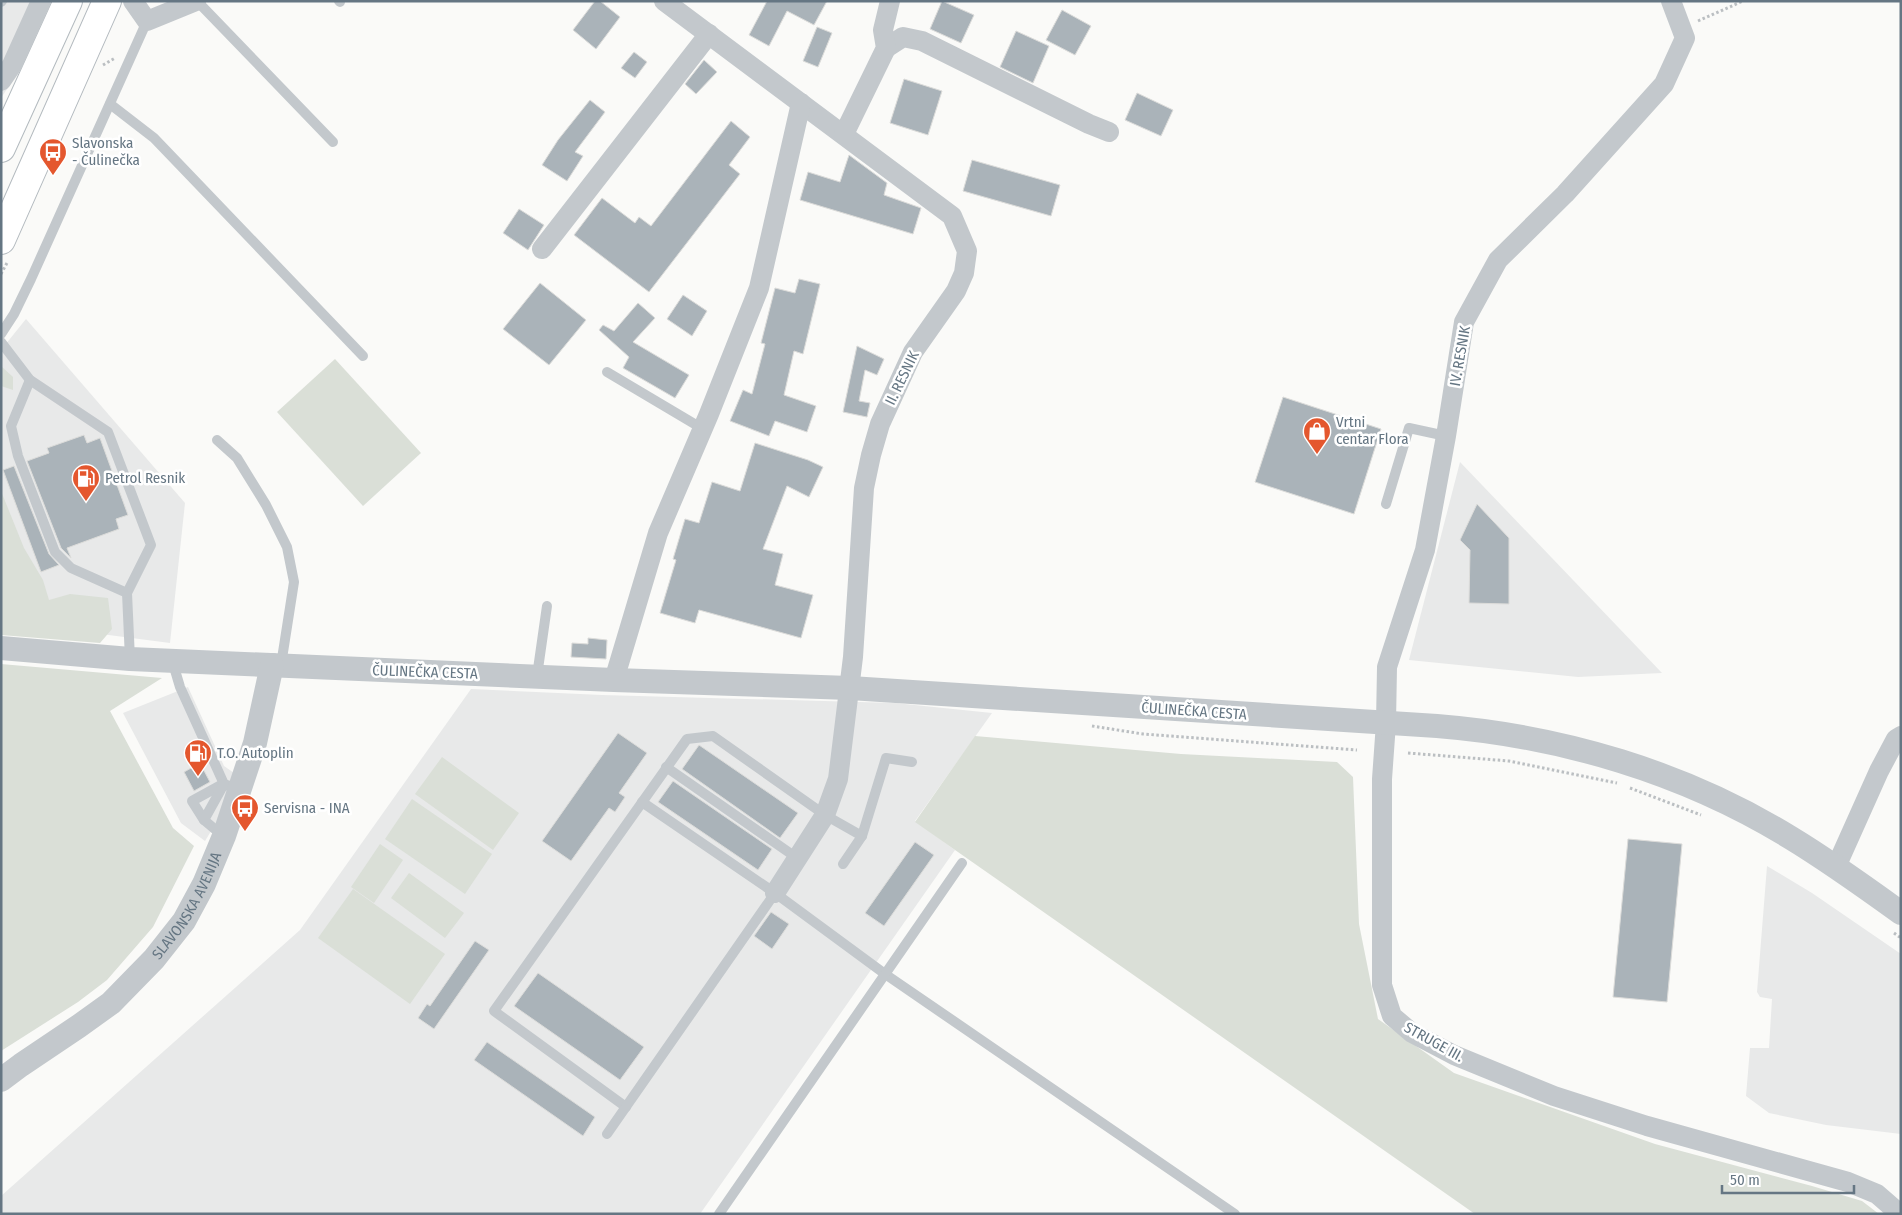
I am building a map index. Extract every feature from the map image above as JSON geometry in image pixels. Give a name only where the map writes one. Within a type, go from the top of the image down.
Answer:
[{"type":"main road","points":[[1,148],[68,1]]},
{"type":"main road","points":[[1,240],[106,1]]},
{"type":"street","points":[[1,81],[12,65],[41,1]]},
{"type":"street","points":[[140,8],[197,1]]},
{"type":"street","name":"II. RESNIK","points":[[664,1],[952,216],[967,252],[964,273],[956,291],[913,352],[880,424],[871,455],[864,488],[850,688]]},
{"type":"street","points":[[886,48],[883,30],[890,1]]},
{"type":"street","name":"IV. RESNIK","points":[[1386,723],[1387,667],[1425,550],[1464,322],[1498,260],[1565,194],[1664,84],[1685,38],[1672,1]]},
{"type":"street","points":[[542,249],[709,34]]},
{"type":"street","points":[[844,134],[886,48],[903,37],[922,41],[1089,124],[1109,132]]},
{"type":"street","points":[[614,680],[658,533],[703,429],[759,288],[802,103]]},
{"type":"street","name":"ČULINEČKA CESTA","points":[[1,648],[130,659],[614,680],[850,688],[1471,729],[1538,739],[1620,760],[1690,786],[1790,837],[1836,867],[1897,922]]},
{"type":"street","name":"SLAVONSKA AVENIJA","points":[[1,1080],[111,1003],[154,959],[184,921],[204,884],[224,836],[231,787],[255,742],[277,665]]},
{"type":"street","points":[[775,893],[825,815],[838,779],[850,688]]},
{"type":"street","name":"STRUGE III.","points":[[1386,723],[1382,779],[1382,985],[1392,1016],[1412,1033],[1454,1055],[1554,1096],[1647,1126],[1848,1182],[1877,1194],[1900,1214]]},
{"type":"street","points":[[1836,867],[1879,771],[1896,739],[1901,736]]},
{"type":"lane","points":[[197,1],[333,142]]},
{"type":"lane","points":[[1,334],[14,314],[31,279],[110,104],[140,8]]},
{"type":"lane","points":[[110,104],[154,138],[363,356]]},
{"type":"lane","points":[[1,342],[30,380],[108,432],[151,545],[127,593],[130,659]]},
{"type":"lane","points":[[607,372],[703,429]]},
{"type":"lane","points":[[30,380],[10,426],[18,456],[55,552],[71,568],[127,593]]},
{"type":"lane","points":[[1386,504],[1409,428],[1446,436]]},
{"type":"lane","points":[[217,440],[237,458],[266,505],[287,547],[294,582],[277,665]]},
{"type":"lane","points":[[537,676],[547,606]]},
{"type":"lane","points":[[171,660],[180,687],[231,787]]},
{"type":"lane","points":[[626,1107],[494,1011],[686,738],[713,736],[825,815],[862,836]]},
{"type":"lane","points":[[843,864],[862,836],[886,758],[912,762]]},
{"type":"lane","points":[[666,767],[797,858]]},
{"type":"lane","points":[[204,820],[231,787]]},
{"type":"lane","points":[[224,836],[204,820],[192,801],[231,787]]},
{"type":"lane","points":[[642,802],[775,893],[885,974],[1234,1214]]},
{"type":"lane","points":[[719,1214],[962,864]]},
{"type":"lane","points":[[608,1134],[775,893]]},
{"type":"path","points":[[1681,28],[1743,1]]},
{"type":"path","points":[[1084,724],[1143,734],[1357,750]]},
{"type":"path","points":[[1408,753],[1509,761],[1618,783]]},
{"type":"path","points":[[1627,787],[1708,818]]},
{"type":"path","points":[[1897,922],[1901,938]]},
{"type":"shaded area","points":[[1,1],[49,1],[13,80],[1,98]]},
{"type":"shaded area","points":[[26,319],[185,503],[170,643],[1,621],[1,350]]},
{"type":"shaded area","points":[[335,359],[421,453],[363,506],[277,412]]},
{"type":"shaded area","points":[[1,366],[13,377],[13,390],[1,386]]},
{"type":"shaded area","points":[[1460,462],[1662,673],[1578,677],[1409,660]]},
{"type":"shaded area","points":[[1,491],[24,548],[43,580],[49,600],[70,594],[108,598],[112,629],[100,643],[1,635]]},
{"type":"shaded area","points":[[1,664],[162,678],[110,711],[173,828],[194,846],[153,927],[107,980],[78,1002],[1,1051]]},
{"type":"shaded area","points":[[188,687],[224,766],[234,773],[216,823],[205,841],[181,823],[123,713]]},
{"type":"shaded area","points":[[471,689],[602,695],[895,703],[992,713],[915,821],[955,850],[700,1214],[1,1214],[1,1196],[300,930]]},
{"type":"shaded area","points":[[975,736],[1181,754],[1337,762],[1353,777],[1359,924],[1378,1019],[1454,1073],[1655,1144],[1862,1201],[1879,1214],[1475,1214],[915,822]]},
{"type":"shaded area","points":[[442,757],[519,813],[493,850],[415,794]]},
{"type":"shaded area","points":[[412,799],[492,854],[465,894],[385,839]]},
{"type":"shaded area","points":[[380,844],[403,860],[374,903],[351,887]]},
{"type":"shaded area","points":[[1767,866],[1812,893],[1901,954],[1901,1134],[1826,1125],[1769,1113],[1746,1096],[1750,1048],[1769,1048],[1772,999],[1760,997],[1757,992]]},
{"type":"shaded area","points":[[409,873],[464,913],[445,938],[391,898]]},
{"type":"shaded area","points":[[353,889],[445,954],[410,1004],[318,938]]},
{"type":"building","points":[[595,1],[600,1],[620,17],[596,49],[573,30]]},
{"type":"building","points":[[767,1],[827,1],[814,25],[787,11],[769,46],[749,35]]},
{"type":"building","points":[[942,1],[974,15],[961,43],[930,29]]},
{"type":"building","points":[[1062,10],[1091,26],[1075,55],[1046,40]]},
{"type":"building","points":[[817,27],[832,33],[818,67],[803,61]]},
{"type":"building","points":[[1016,31],[1049,46],[1033,83],[1000,67]]},
{"type":"building","points":[[634,52],[647,62],[635,78],[621,68]]},
{"type":"building","points":[[704,60],[717,72],[696,94],[685,84]]},
{"type":"building","points":[[904,79],[942,91],[928,135],[890,123]]},
{"type":"building","points":[[1137,93],[1173,110],[1161,136],[1125,120]]},
{"type":"building","points":[[590,100],[605,112],[575,152],[583,156],[567,181],[542,165],[558,140]]},
{"type":"building","points":[[731,121],[750,137],[729,165],[740,174],[649,292],[574,235],[602,198],[635,223],[639,217],[651,226]]},
{"type":"building","points":[[849,155],[887,183],[884,195],[921,208],[913,234],[800,200],[808,172],[840,182]]},
{"type":"building","points":[[972,160],[1060,185],[1051,216],[963,191]]},
{"type":"building","points":[[519,209],[544,225],[528,250],[503,233]]},
{"type":"building","points":[[799,279],[820,284],[803,354],[794,351],[784,395],[816,406],[807,432],[775,421],[769,436],[730,421],[743,390],[752,394],[765,344],[761,343],[775,288],[795,293]]},
{"type":"building","points":[[540,283],[586,320],[549,365],[503,329]]},
{"type":"building","points":[[683,295],[707,311],[692,336],[667,319]]},
{"type":"building","points":[[638,303],[655,318],[633,342],[689,375],[675,398],[623,368],[629,357],[599,330],[603,325],[614,331]]},
{"type":"building","points":[[857,346],[884,359],[877,375],[865,370],[859,401],[870,403],[867,417],[843,412]]},
{"type":"building","points":[[1283,397],[1381,429],[1354,514],[1255,482]]},
{"type":"building","points":[[84,435],[87,443],[100,438],[128,515],[116,519],[119,529],[67,548],[71,558],[61,548],[27,461],[49,453],[47,448]]},
{"type":"building","points":[[755,443],[808,460],[823,467],[809,497],[787,486],[763,549],[783,554],[775,585],[813,595],[801,638],[699,610],[695,623],[660,613],[676,560],[673,559],[685,519],[699,523],[712,482],[740,491]]},
{"type":"building","points":[[14,466],[49,554],[59,565],[41,572],[3,470]]},
{"type":"building","points":[[1477,504],[1509,538],[1509,604],[1469,603],[1470,550],[1460,540]]},
{"type":"building","points":[[588,638],[607,640],[606,659],[571,657],[572,643],[588,644]]},
{"type":"building","points":[[618,733],[647,753],[619,793],[625,797],[615,812],[609,808],[571,861],[542,841]]},
{"type":"building","points":[[699,745],[798,813],[780,838],[682,769]]},
{"type":"building","points":[[200,763],[210,782],[194,791],[184,772]]},
{"type":"building","points":[[673,781],[772,849],[758,870],[658,802]]},
{"type":"building","points":[[1628,839],[1682,844],[1667,1002],[1613,997]]},
{"type":"building","points":[[915,842],[934,855],[884,926],[865,913]]},
{"type":"building","points":[[771,912],[789,924],[772,949],[754,936]]},
{"type":"building","points":[[475,941],[489,950],[434,1029],[418,1018],[427,1004],[430,1006]]},
{"type":"building","points":[[538,973],[644,1047],[620,1080],[514,1006]]},
{"type":"building","points":[[487,1042],[595,1117],[583,1136],[474,1060]]},
{"type":"place","name":"Slavonska - Čulinečka","points":[[53,176]]},
{"type":"place","name":"Vrtni centar Flora","points":[[1317,455]]},
{"type":"place","name":"Petrol Resnik","points":[[86,502]]},
{"type":"place","name":"T.O. Autoplin","points":[[198,777]]},
{"type":"place","name":"Servisna - INA","points":[[245,832]]}]
